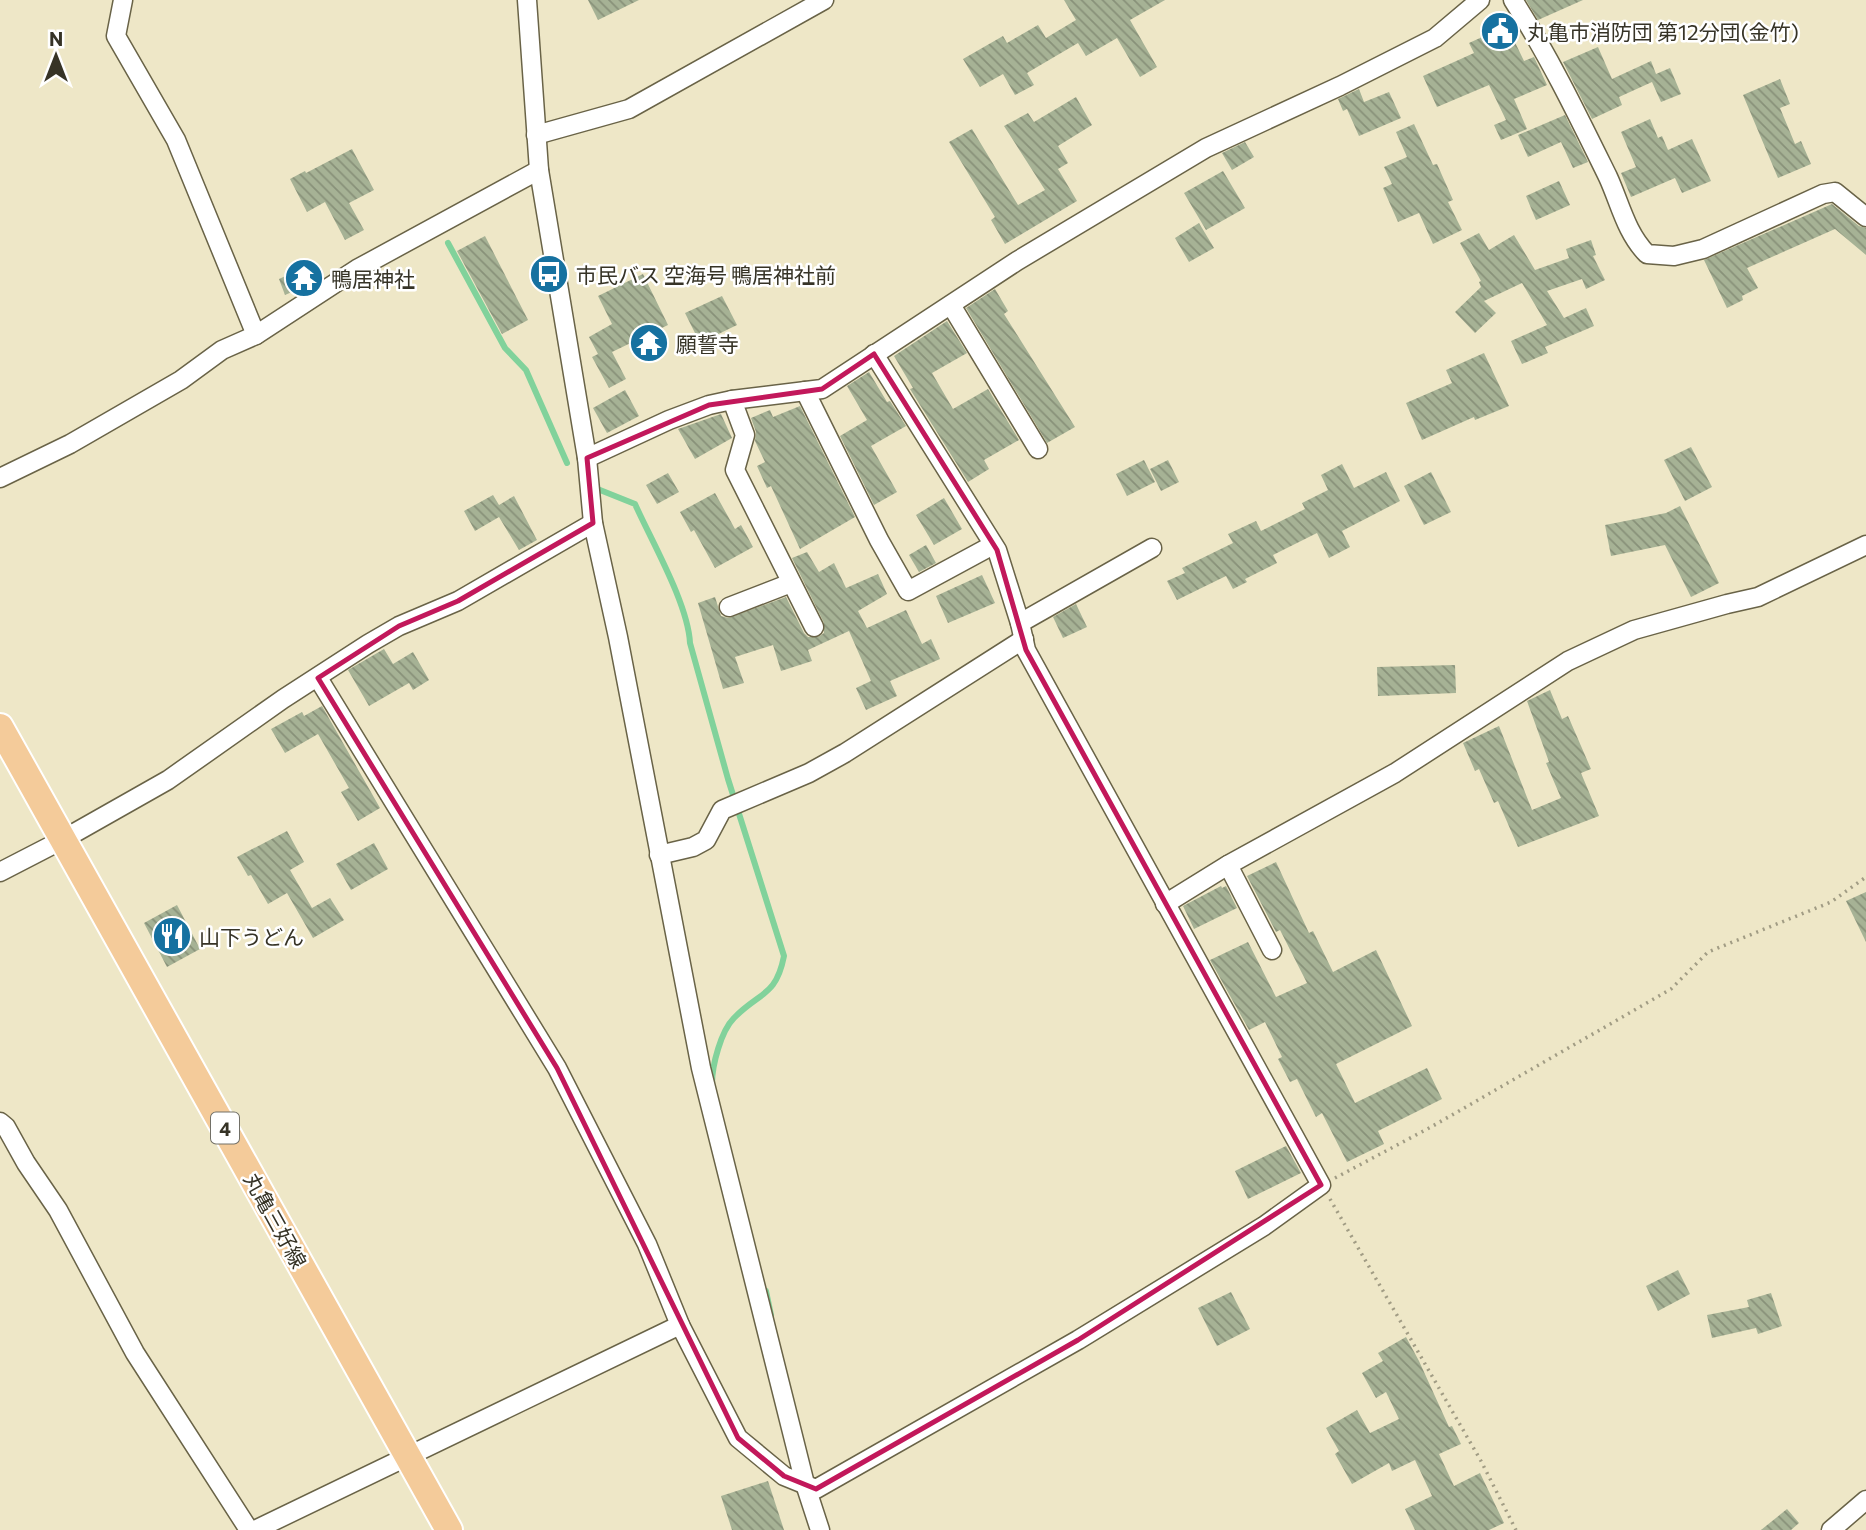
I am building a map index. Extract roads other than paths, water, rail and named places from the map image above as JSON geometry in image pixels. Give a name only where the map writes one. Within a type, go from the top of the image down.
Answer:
[{"type":"main road","name":"丸亀三好線","points":[[0,727],[449,1530]]},
{"type":"street","points":[[123,0],[116,36],[176,140],[256,335]]},
{"type":"street","points":[[527,0],[539,170],[587,458],[593,523],[618,637],[701,1068],[820,1530]]},
{"type":"street","points":[[536,135],[629,109],[824,0]]},
{"type":"street","points":[[587,458],[669,420],[709,405],[822,389],[1017,261],[1206,148],[1340,86],[1435,38],[1480,0]]},
{"type":"street","points":[[1513,0],[1553,69],[1608,178],[1634,241],[1647,254],[1674,256],[1703,248],[1814,198],[1835,192],[1866,217]]},
{"type":"street","points":[[0,478],[70,444],[181,380],[222,350],[256,335],[358,269],[539,170]]},
{"type":"street","points":[[951,304],[1038,449]]},
{"type":"street","points":[[810,1486],[1078,1340],[1264,1226],[1321,1185],[1026,650],[993,545],[874,354]]},
{"type":"street","points":[[805,391],[879,540],[908,591],[993,545]]},
{"type":"street","points":[[732,400],[745,435],[735,470],[814,627]]},
{"type":"street","points":[[0,872],[168,780],[283,699],[399,626],[458,601],[593,523]]},
{"type":"street","points":[[1165,904],[1228,865],[1395,773],[1569,661],[1634,630],[1758,597],[1866,545]]},
{"type":"street","points":[[659,855],[693,847],[706,840],[722,810],[809,773],[845,753],[1022,631],[1152,548]]},
{"type":"street","points":[[729,607],[791,583]]},
{"type":"street","points":[[318,678],[556,1068],[647,1244],[680,1325],[738,1438],[785,1476],[810,1486]]},
{"type":"street","points":[[1228,865],[1272,950]]},
{"type":"street","points":[[0,1122],[6,1127],[26,1163],[58,1210],[135,1353],[249,1530]]},
{"type":"street","points":[[255,1530],[680,1325]]},
{"type":"street","points":[[1831,1530],[1866,1500]]},
{"type":"waterway","points":[[448,243],[505,348],[526,370],[567,463]]},
{"type":"waterway","points":[[595,488],[635,504],[676,592],[688,627],[690,643],[728,779],[784,956],[781,969],[771,987],[734,1018],[725,1031],[716,1058],[712,1084]]},
{"type":"waterway","points":[[766,1291],[771,1315]]},
{"type":"place","name":"丸亀市消防団 第12分団(金竹)","points":[[1500,31]]},
{"type":"place","name":"市民バス 空海号 鴨居神社前","points":[[549,274]]},
{"type":"place","name":"鴨居神社","points":[[304,278]]},
{"type":"place","name":"願誓寺","points":[[649,343]]},
{"type":"place","name":"山下うどん","points":[[172,936]]}]
